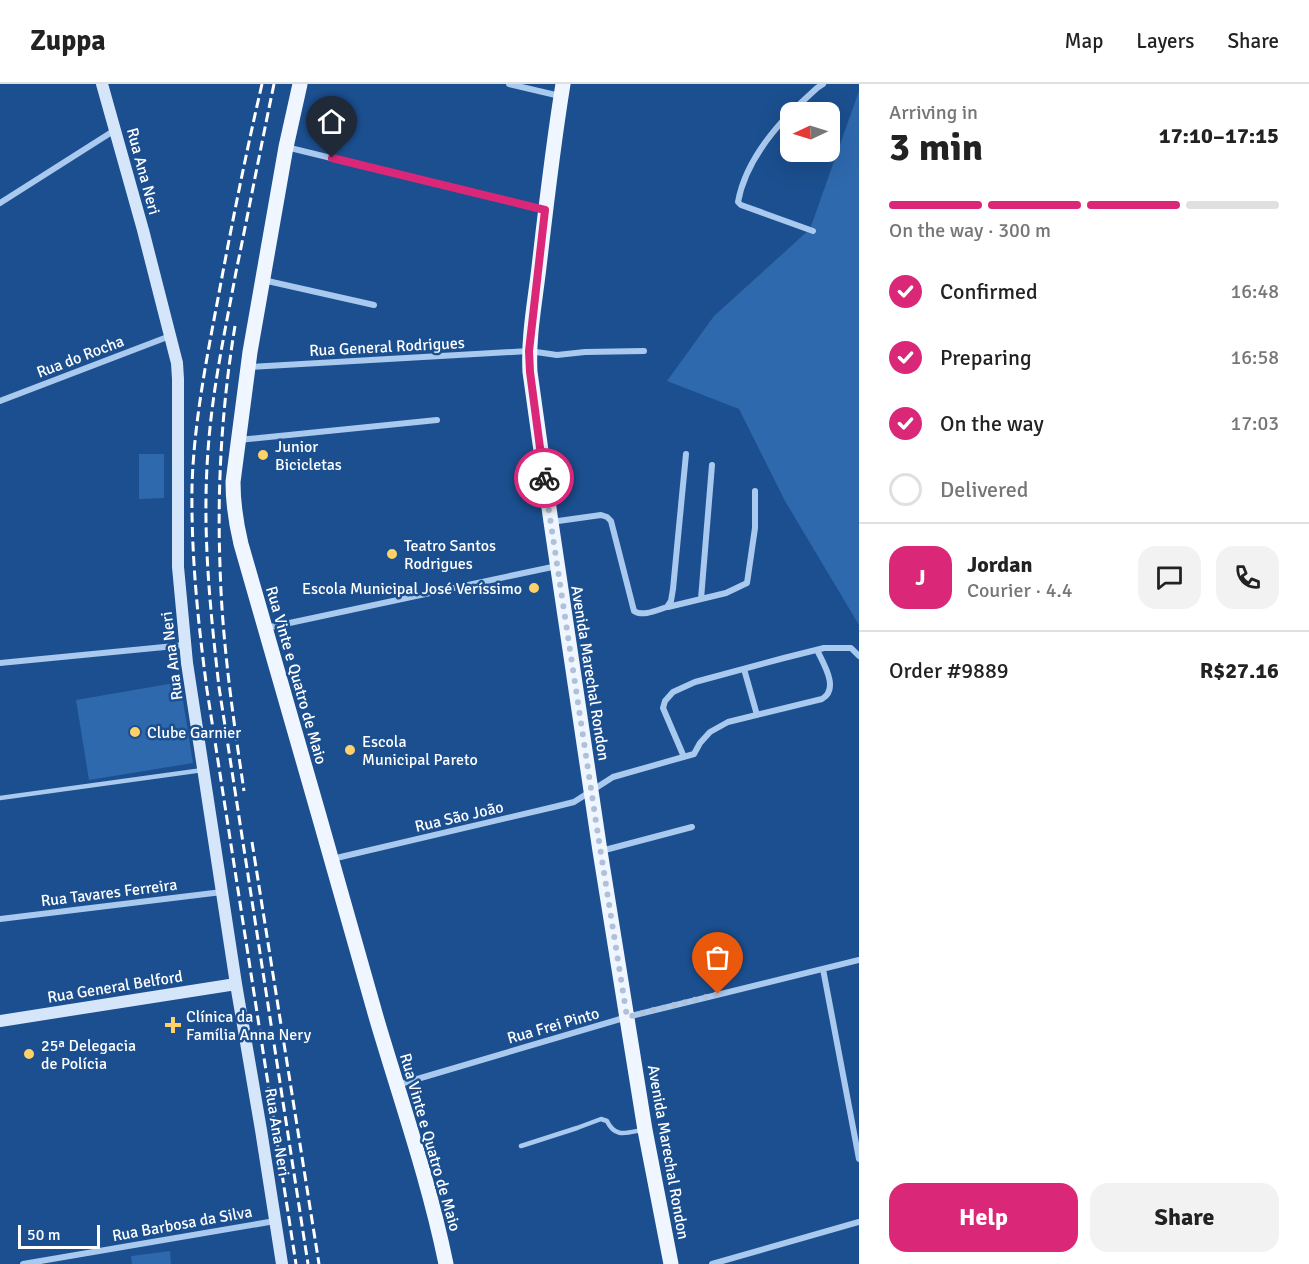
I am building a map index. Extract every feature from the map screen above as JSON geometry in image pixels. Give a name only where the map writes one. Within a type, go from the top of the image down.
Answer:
[{"type":"main road","name":"Rua Ana Neri","points":[[102,84],[176,357],[178,374],[178,567],[185,645],[236,984],[282,1264]]},
{"type":"main road","name":"Rua Vinte e Quatro de Maio","points":[[300,84],[286,147],[248,367],[233,482],[233,502],[236,524],[331,860],[439,1227],[446,1264]]},
{"type":"main road","name":"Avenida Marechal Rondon","points":[[562,90],[545,210],[529,351],[531,381],[600,851],[645,1130],[671,1264]]},
{"type":"main road","name":"Rua General Belford","points":[[0,1022],[236,984]]},
{"type":"street","points":[[509,84],[562,90]]},
{"type":"street","points":[[810,84],[820,86]]},
{"type":"street","points":[[803,102],[820,86]]},
{"type":"street","points":[[780,126],[755,159],[738,202],[741,206],[813,231]]},
{"type":"street","points":[[0,203],[115,130]]},
{"type":"street","points":[[286,147],[545,210]]},
{"type":"street","points":[[262,280],[374,304]]},
{"type":"street","name":"Rua do Rocha","points":[[0,401],[170,336]]},
{"type":"street","name":"Rua General Rodrigues","points":[[248,367],[529,351],[557,355],[644,351]]},
{"type":"street","points":[[238,440],[437,420]]},
{"type":"street","points":[[667,607],[671,601],[673,589],[686,454]]},
{"type":"street","points":[[701,599],[712,465]]},
{"type":"street","points":[[550,522],[601,515],[607,517],[611,521],[634,611],[644,613],[726,593],[747,583],[755,528],[755,491]]},
{"type":"street","points":[[266,628],[557,566]]},
{"type":"street","points":[[0,663],[185,645]]},
{"type":"street","points":[[818,650],[830,680],[830,690],[827,696],[728,722],[710,732],[694,754],[684,757],[663,708],[665,701],[673,692],[695,682],[824,648],[851,648],[859,656]]},
{"type":"street","points":[[744,669],[758,715]]},
{"type":"street","name":"Rua São João","points":[[331,860],[574,802],[613,777],[684,757]]},
{"type":"street","points":[[600,851],[692,827]]},
{"type":"street","name":"Rua Tavares Ferreira","points":[[0,919],[222,892]]},
{"type":"street","name":"Rua Frei Pinto","points":[[396,1085],[627,1017],[859,960]]},
{"type":"street","points":[[823,969],[859,1159]]},
{"type":"street","name":"Rua Barbosa da Silva","points":[[23,1264],[275,1221]]},
{"type":"street","points":[[712,1264],[859,1222]]},
{"type":"lane","points":[[0,798],[203,770]]},
{"type":"lane","points":[[520,1146],[601,1119],[607,1121],[611,1129],[619,1134],[645,1130]]},
{"type":"shaded area","points":[[859,91],[859,625],[785,501],[739,409],[667,381],[714,316],[810,229],[834,162],[840,162],[840,145]]},
{"type":"shaded area","points":[[139,454],[164,454],[164,498],[139,499]]},
{"type":"shaded area","name":"Clube Garnier","points":[[180,682],[193,763],[89,780],[76,700]]},
{"type":"shaded area","points":[[170,1251],[171,1264],[132,1264],[131,1256]]},
{"type":"railway","points":[[262,84],[234,214],[202,389],[193,462],[193,537],[198,614],[207,690],[296,1264]]},
{"type":"railway","points":[[274,84],[216,384],[206,481],[206,540],[219,687],[308,1264]]},
{"type":"railway","points":[[235,326],[224,415],[219,536],[226,651],[244,791]]},
{"type":"railway","points":[[252,842],[319,1264]]},
{"type":"way so far","points":[[544,478],[627,1017],[718,994]]},
{"type":"place","name":"Junior Bicicletas","points":[[263,455]]},
{"type":"place","name":"Teatro Santos Rodrigues","points":[[392,554]]},
{"type":"place","name":"Escola Municipal José Veríssimo","points":[[534,588]]},
{"type":"place","name":"Clube Garnier","points":[[135,732]]},
{"type":"place","name":"Escola Municipal Pareto","points":[[350,750]]},
{"type":"place","name":"Clínica da Família Anna Nery","points":[[173,1025]]},
{"type":"place","name":"25ª Delegacia de Polícia","points":[[29,1054]]},
{"type":"route","points":[[332,158],[545,210],[529,351],[544,478]]}]
